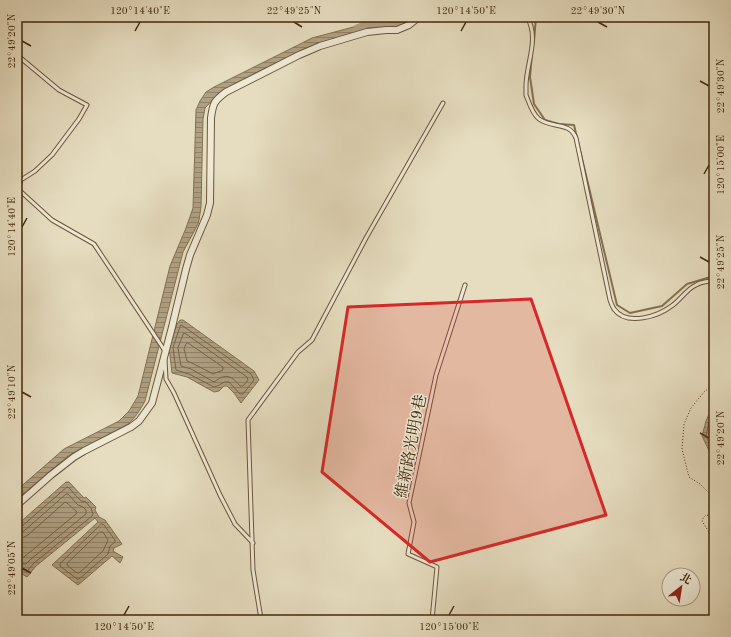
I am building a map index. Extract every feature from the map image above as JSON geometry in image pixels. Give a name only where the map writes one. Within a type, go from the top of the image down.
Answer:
[{"type":"street","points":[[17,505],[74,457],[131,427],[139,421],[152,403],[186,268],[190,255],[208,215],[210,203],[211,118],[213,106],[217,99],[226,92],[320,46],[366,32],[397,30],[408,26],[419,17]]},
{"type":"lane","points":[[527,17],[533,30],[526,78],[526,94],[534,114],[538,119],[553,126],[567,128],[574,133],[613,308],[627,318],[651,316],[673,305],[695,285],[701,282],[714,280]]},
{"type":"lane","points":[[17,55],[60,90],[87,105],[79,119],[52,155],[35,171],[21,180],[18,189],[52,220],[94,244],[165,351],[166,379],[174,393],[220,495],[235,524],[253,543]]},
{"type":"lane","points":[[260,620],[254,570],[248,420],[298,352],[312,340],[366,238],[444,103]]},
{"type":"lane","name":"維新路光明9巷","points":[[432,620],[437,566],[408,554],[414,522],[409,503],[436,375],[465,285]]},
{"type":"path","points":[[714,384],[704,392],[691,408],[684,424],[682,449],[689,477],[700,484],[714,498]]},
{"type":"path","points":[[714,516],[706,515],[702,521],[714,537]]},
{"type":"highlighted area","points":[[531,299],[606,515],[430,562],[322,472],[348,307]]},
{"type":"water","points":[[401,17],[414,17],[402,27],[311,47],[219,93],[205,108],[203,119],[201,207],[199,220],[183,252],[145,401],[138,413],[128,424],[68,456],[17,499],[17,490],[64,449],[119,421],[129,411],[138,396],[170,266],[193,208],[196,110],[206,92],[312,38],[357,26],[395,21]]},
{"type":"water","points":[[180,320],[183,320],[254,371],[259,380],[241,403],[227,386],[224,386],[219,391],[214,392],[187,377],[172,373],[169,347],[177,324]]},
{"type":"water","points":[[714,406],[714,461],[702,436],[706,421],[712,407]]},
{"type":"water","points":[[66,482],[69,482],[84,498],[86,497],[96,507],[95,510],[99,517],[105,520],[122,544],[114,548],[113,551],[123,557],[120,563],[112,556],[78,585],[52,565],[98,522],[95,518],[36,566],[27,577],[17,571],[17,525]]},
{"type":"waterway","points":[[357,28],[372,22],[399,17]]},
{"type":"waterway","points":[[534,41],[536,17]]},
{"type":"waterway","points":[[532,53],[530,77],[534,104],[545,120],[559,124],[574,125],[617,305],[630,313],[662,306],[687,284],[714,276]]}]
